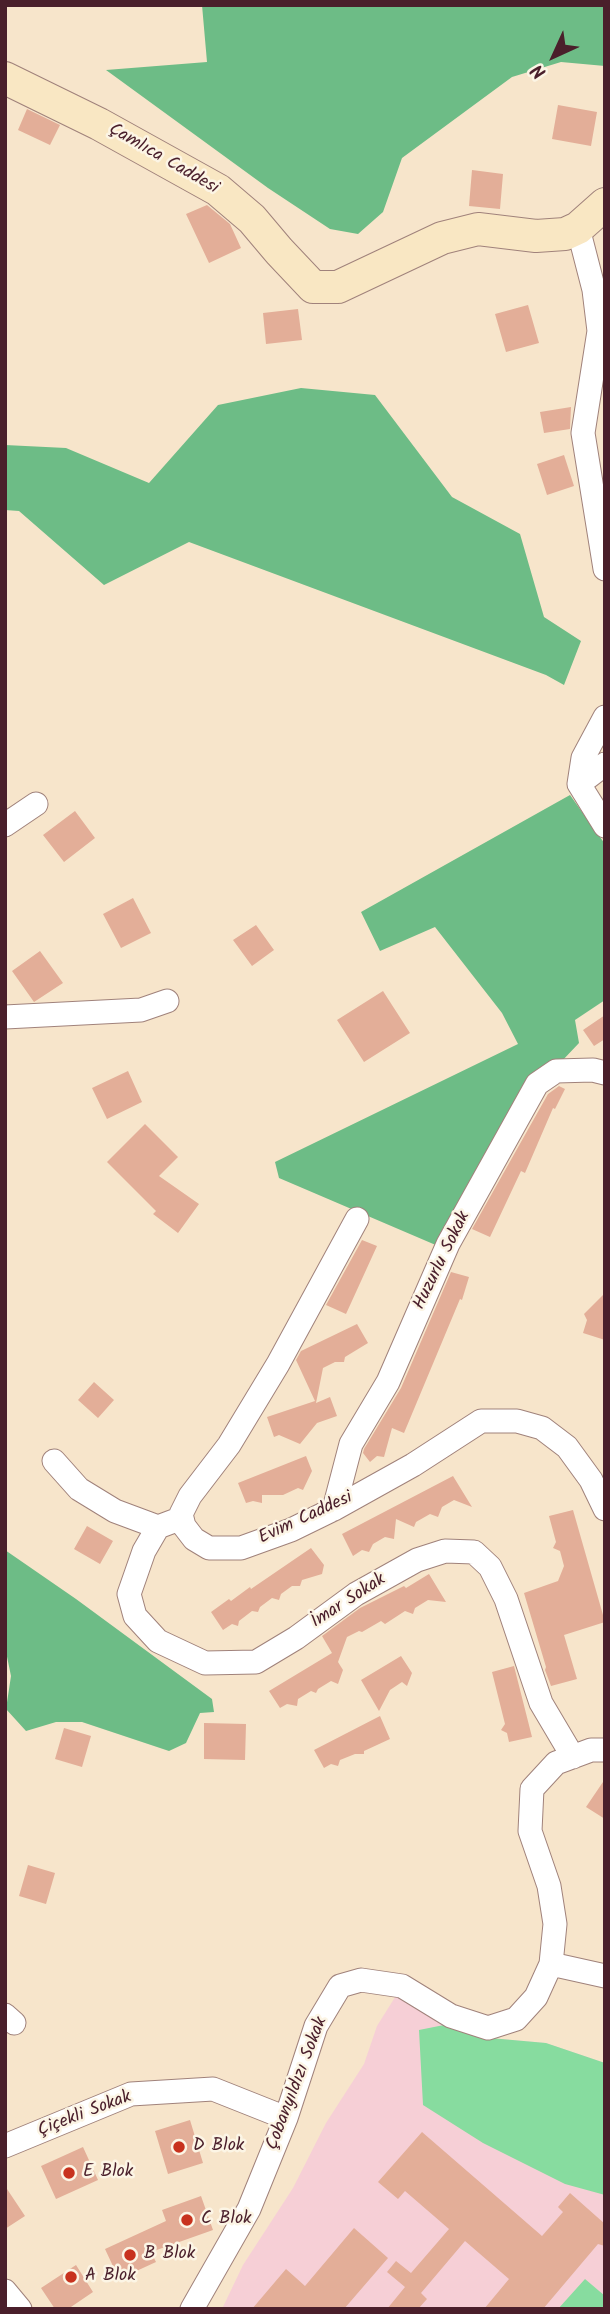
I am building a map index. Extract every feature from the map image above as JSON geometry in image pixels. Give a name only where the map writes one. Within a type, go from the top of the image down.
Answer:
[{"type":"street","name":"Çamlıca Caddesi","points":[[5,78],[99,124],[218,190],[252,219],[313,287],[338,288],[442,238],[478,229],[536,236],[565,234],[578,228],[605,204]]},
{"type":"street","points":[[578,228],[594,290],[599,331],[596,398],[583,433],[605,569]]},
{"type":"street","points":[[605,717],[583,758],[579,784],[605,825]]},
{"type":"street","points":[[579,784],[605,764]]},
{"type":"street","points":[[5,825],[36,804]]},
{"type":"street","points":[[5,1017],[141,1010],[167,1001]]},
{"type":"street","name":"Huzurlu Sokak","points":[[334,1509],[351,1444],[388,1382],[448,1244],[537,1084],[556,1072],[593,1070],[605,1073]]},
{"type":"street","points":[[54,1461],[79,1489],[115,1511],[158,1527],[182,1518],[181,1514],[190,1496],[229,1445],[278,1364],[357,1219]]},
{"type":"street","name":"Evim Caddesi","points":[[182,1518],[184,1526],[194,1539],[209,1548],[241,1548],[291,1530],[334,1509],[413,1465],[481,1421],[517,1421],[542,1428],[567,1447],[591,1480],[605,1508]]},
{"type":"street","name":"İmar Sokak","points":[[158,1527],[144,1551],[129,1594],[135,1616],[159,1641],[205,1663],[256,1662],[296,1638],[356,1594],[418,1560],[445,1551],[474,1552],[490,1567],[506,1599],[541,1703],[573,1757]]},
{"type":"street","name":"Çobanyıldızı Sokak","points":[[192,2309],[249,2209],[286,2119],[316,2026],[340,1986],[361,1980],[402,1986],[452,2016],[488,2028],[516,2019],[536,1997],[551,1965],[555,1924],[549,1886],[530,1831],[531,1789],[556,1763],[591,1751],[605,1750]]},
{"type":"street","points":[[551,1965],[605,1976]]},
{"type":"street","name":"Çiçekli Sokak","points":[[5,2146],[131,2094],[213,2089],[286,2119]]},
{"type":"street","points":[[5,2291],[20,2309]]},
{"type":"shaded area","points":[[397,1994],[490,2038],[546,2043],[605,2063],[605,2309],[222,2309],[243,2265],[293,2188],[326,2123],[364,2064],[377,2026]]},
{"type":"green space","points":[[202,5],[605,5],[605,66],[561,62],[512,77],[402,158],[383,212],[358,234],[330,229],[268,188],[106,70],[207,62]]},
{"type":"green space","points":[[301,388],[375,395],[452,497],[520,534],[544,617],[581,641],[564,685],[546,675],[189,542],[104,585],[19,511],[5,510],[5,445],[66,448],[149,483],[218,405]]},
{"type":"green space","points":[[570,795],[605,844],[605,1000],[575,1020],[579,1043],[561,1062],[438,1246],[279,1178],[275,1162],[518,1044],[502,1013],[435,927],[380,951],[361,912]]},
{"type":"green space","points":[[5,1550],[212,1699],[214,1712],[200,1713],[186,1743],[169,1751],[82,1722],[56,1722],[26,1731],[6,1709],[11,1676],[5,1647]]},
{"type":"green space","points":[[449,2024],[490,2038],[546,2043],[605,2063],[605,2195],[565,2184],[483,2143],[423,2105],[419,2030]]},
{"type":"green space","points":[[585,2279],[605,2296],[605,2309],[558,2309]]},
{"type":"building","points":[[558,105],[597,112],[591,146],[552,139]]},
{"type":"building","points":[[27,109],[60,125],[50,145],[18,130]]},
{"type":"building","points":[[472,170],[503,174],[500,209],[469,206]]},
{"type":"building","points":[[207,205],[230,224],[241,248],[209,263],[186,214]]},
{"type":"building","points":[[528,305],[539,343],[506,352],[495,314]]},
{"type":"building","points":[[298,309],[302,340],[266,344],[263,313]]},
{"type":"building","points":[[571,407],[570,429],[544,433],[540,412]]},
{"type":"building","points":[[564,455],[574,486],[547,495],[537,464]]},
{"type":"building","points":[[75,811],[95,838],[64,862],[43,835]]},
{"type":"building","points":[[133,898],[151,933],[121,948],[103,914]]},
{"type":"building","points":[[256,925],[274,950],[252,966],[233,940]]},
{"type":"building","points":[[40,951],[63,983],[34,1002],[12,971]]},
{"type":"building","points":[[383,991],[410,1033],[364,1062],[337,1020]]},
{"type":"building","points":[[605,1015],[605,1039],[594,1046],[583,1030]]},
{"type":"building","points":[[128,1071],[142,1102],[107,1119],[92,1088]]},
{"type":"building","points":[[559,1086],[565,1089],[555,1109],[553,1108],[525,1173],[521,1171],[490,1237],[472,1229],[548,1094]]},
{"type":"building","points":[[145,1124],[178,1157],[159,1176],[199,1204],[178,1233],[153,1214],[156,1211],[107,1162]]},
{"type":"building","points":[[362,1240],[377,1246],[346,1314],[326,1305]]},
{"type":"building","points":[[451,1272],[469,1277],[462,1300],[460,1299],[404,1433],[392,1428],[384,1457],[377,1456],[370,1462],[363,1453],[364,1449],[401,1388]]},
{"type":"building","points":[[605,1293],[605,1340],[583,1333],[587,1320],[584,1314]]},
{"type":"building","points":[[357,1324],[368,1343],[345,1357],[344,1362],[335,1362],[323,1368],[316,1403],[330,1397],[337,1416],[317,1423],[300,1444],[279,1435],[274,1437],[267,1417],[315,1401],[296,1360],[301,1351]]},
{"type":"building","points":[[94,1382],[114,1400],[98,1418],[78,1400]]},
{"type":"building","points":[[306,1456],[312,1471],[303,1490],[298,1488],[283,1495],[262,1495],[262,1503],[246,1503],[238,1483]]},
{"type":"building","points":[[453,1476],[472,1507],[454,1500],[442,1507],[438,1517],[430,1514],[416,1522],[414,1527],[396,1519],[394,1539],[385,1537],[373,1544],[369,1552],[362,1550],[353,1556],[342,1534]]},
{"type":"building","points":[[573,1510],[605,1622],[564,1635],[577,1679],[551,1686],[524,1593],[558,1581],[564,1566],[560,1551],[553,1548],[556,1542],[549,1516]]},
{"type":"building","points":[[87,1526],[113,1541],[100,1564],[74,1549]]},
{"type":"building","points":[[311,1548],[324,1565],[322,1574],[302,1580],[300,1586],[292,1586],[281,1594],[279,1600],[272,1598],[260,1607],[258,1612],[252,1611],[239,1621],[238,1626],[232,1624],[223,1630],[211,1612],[229,1599],[231,1601],[250,1587],[251,1589]]},
{"type":"building","points":[[429,1574],[446,1602],[428,1600],[415,1608],[413,1614],[405,1611],[385,1624],[381,1621],[347,1637],[338,1662],[343,1670],[338,1684],[331,1681],[316,1693],[311,1691],[298,1699],[297,1706],[287,1704],[280,1708],[269,1691],[332,1653],[322,1636],[360,1608],[404,1586],[406,1588]]},
{"type":"building","points":[[401,1656],[412,1673],[407,1686],[402,1682],[390,1690],[379,1711],[361,1680]]},
{"type":"building","points":[[514,1666],[532,1737],[509,1742],[507,1733],[501,1730],[505,1724],[492,1672]]},
{"type":"building","points":[[380,1716],[390,1739],[364,1751],[364,1754],[355,1754],[340,1760],[338,1766],[331,1764],[324,1768],[314,1750]]},
{"type":"building","points":[[204,1723],[246,1724],[245,1760],[204,1759]]},
{"type":"building","points":[[64,1728],[91,1736],[82,1767],[55,1759]]},
{"type":"building","points":[[605,1779],[605,1819],[586,1807]]},
{"type":"building","points":[[28,1865],[55,1873],[46,1904],[19,1896]]},
{"type":"building","name":"D Blok","points":[[190,2120],[203,2163],[168,2174],[155,2131]]},
{"type":"building","points":[[422,2132],[542,2236],[563,2212],[558,2207],[570,2193],[605,2224],[605,2246],[598,2244],[543,2309],[484,2309],[509,2279],[465,2241],[421,2293],[427,2299],[418,2309],[387,2309],[405,2287],[387,2272],[396,2261],[411,2273],[449,2229],[405,2191],[398,2199],[378,2182]]},
{"type":"building","name":"E Blok","points":[[83,2147],[98,2180],[56,2199],[41,2166]]},
{"type":"building","points":[[5,2186],[25,2216],[5,2229]]},
{"type":"building","points":[[201,2196],[213,2230],[151,2252],[156,2262],[119,2279],[105,2249],[166,2221],[162,2210]]},
{"type":"building","points":[[354,2228],[388,2258],[344,2309],[252,2309],[286,2269],[305,2286]]},
{"type":"building","name":"A Blok","points":[[76,2265],[93,2292],[68,2309],[55,2309],[41,2288]]},
{"type":"place","name":"D Blok","points":[[179,2147]]},
{"type":"place","name":"E Blok","points":[[69,2173]]},
{"type":"place","name":"C Blok","points":[[187,2220]]},
{"type":"place","name":"B Blok","points":[[130,2255]]},
{"type":"place","name":"A Blok","points":[[71,2277]]}]
